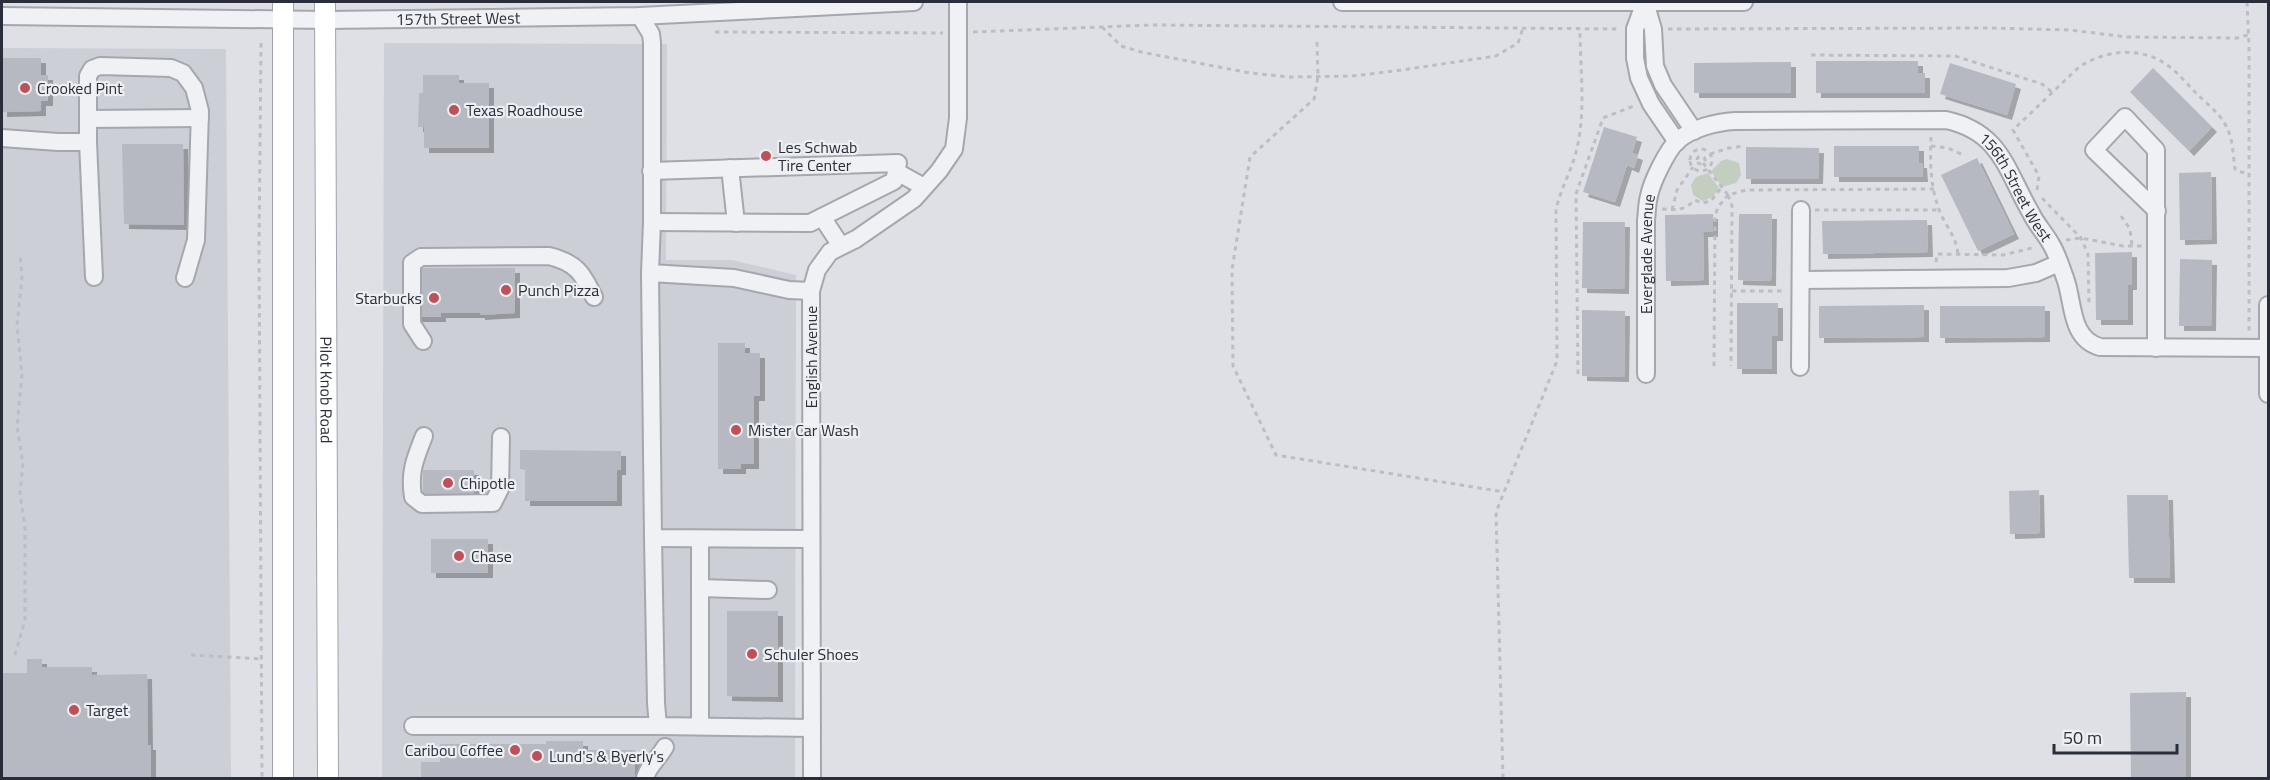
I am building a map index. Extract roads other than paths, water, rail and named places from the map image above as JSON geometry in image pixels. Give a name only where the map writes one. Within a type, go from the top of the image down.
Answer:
[{"type":"main road","points":[[283,11],[283,778]]},
{"type":"main road","name":"Pilot Knob Road","points":[[325,11],[328,778]]},
{"type":"street","name":"157th Street West","points":[[2,16],[325,11],[640,16],[675,8],[914,2]]},
{"type":"street","name":"English Avenue","points":[[812,778],[811,291],[818,270],[830,252],[914,199],[939,171],[954,149],[958,118],[958,2]]},
{"type":"street","points":[[1342,2],[1744,2]]},
{"type":"street","points":[[1646,2],[1659,29],[1655,66],[1673,102],[1694,131]]},
{"type":"street","points":[[1646,2],[1635,29],[1635,58],[1639,78],[1651,104],[1677,142]]},
{"type":"street","points":[[640,16],[651,34],[652,43],[650,273],[658,726]]},
{"type":"street","points":[[94,277],[88,142],[88,76],[92,69],[100,66],[171,68],[183,73],[194,88],[200,118],[196,240],[185,278]]},
{"type":"street","points":[[2156,348],[2157,212],[2156,150],[2125,117],[2094,150],[2157,212]]},
{"type":"street","points":[[88,120],[200,118]]},
{"type":"street","name":"156th Street West","points":[[1694,131],[1715,123],[1735,121],[1931,120],[1959,123],[1986,137],[2011,173],[2031,214],[2051,244],[2067,281],[2075,321],[2086,340],[2100,347],[2268,348]]},
{"type":"street","name":"Everglade Avenue","points":[[1646,374],[1648,196],[1677,142],[1694,131]]},
{"type":"street","points":[[2,138],[88,142]]},
{"type":"street","points":[[651,171],[898,163],[894,181],[810,223],[652,222]]},
{"type":"street","points":[[730,168],[736,223]]},
{"type":"street","points":[[897,172],[924,187]]},
{"type":"street","points":[[1800,367],[1801,210]]},
{"type":"street","points":[[822,218],[842,246]]},
{"type":"street","points":[[423,340],[412,324],[412,263],[421,257],[549,256],[564,260],[575,267],[583,275],[594,297]]},
{"type":"street","points":[[1801,285],[2008,278],[2036,273],[2059,264]]},
{"type":"street","points":[[650,273],[734,278],[789,290],[811,291]]},
{"type":"street","points":[[2268,305],[2268,394]]},
{"type":"street","points":[[424,436],[411,468],[413,497],[422,504],[493,503],[500,489],[501,437]]},
{"type":"street","points":[[653,538],[811,539]]},
{"type":"street","points":[[700,539],[700,726]]},
{"type":"street","points":[[700,588],[768,590]]},
{"type":"street","points":[[413,726],[812,728]]},
{"type":"street","points":[[645,778],[649,766],[659,758],[665,747]]},
{"type":"place","name":"Crooked Pint","points":[[25,88]]},
{"type":"place","name":"Texas Roadhouse","points":[[454,110]]},
{"type":"place","name":"Les Schwab Tire Center","points":[[766,156]]},
{"type":"place","name":"Punch Pizza","points":[[506,290]]},
{"type":"place","name":"Starbucks","points":[[434,298]]},
{"type":"place","name":"Mister Car Wash","points":[[736,430]]},
{"type":"place","name":"Chipotle","points":[[448,483]]},
{"type":"place","name":"Chase","points":[[459,556]]},
{"type":"place","name":"Schuler Shoes","points":[[752,654]]},
{"type":"place","name":"Target","points":[[74,710]]},
{"type":"place","name":"Caribou Coffee","points":[[515,750]]},
{"type":"place","name":"Lund's & Byerly's","points":[[537,756]]}]
